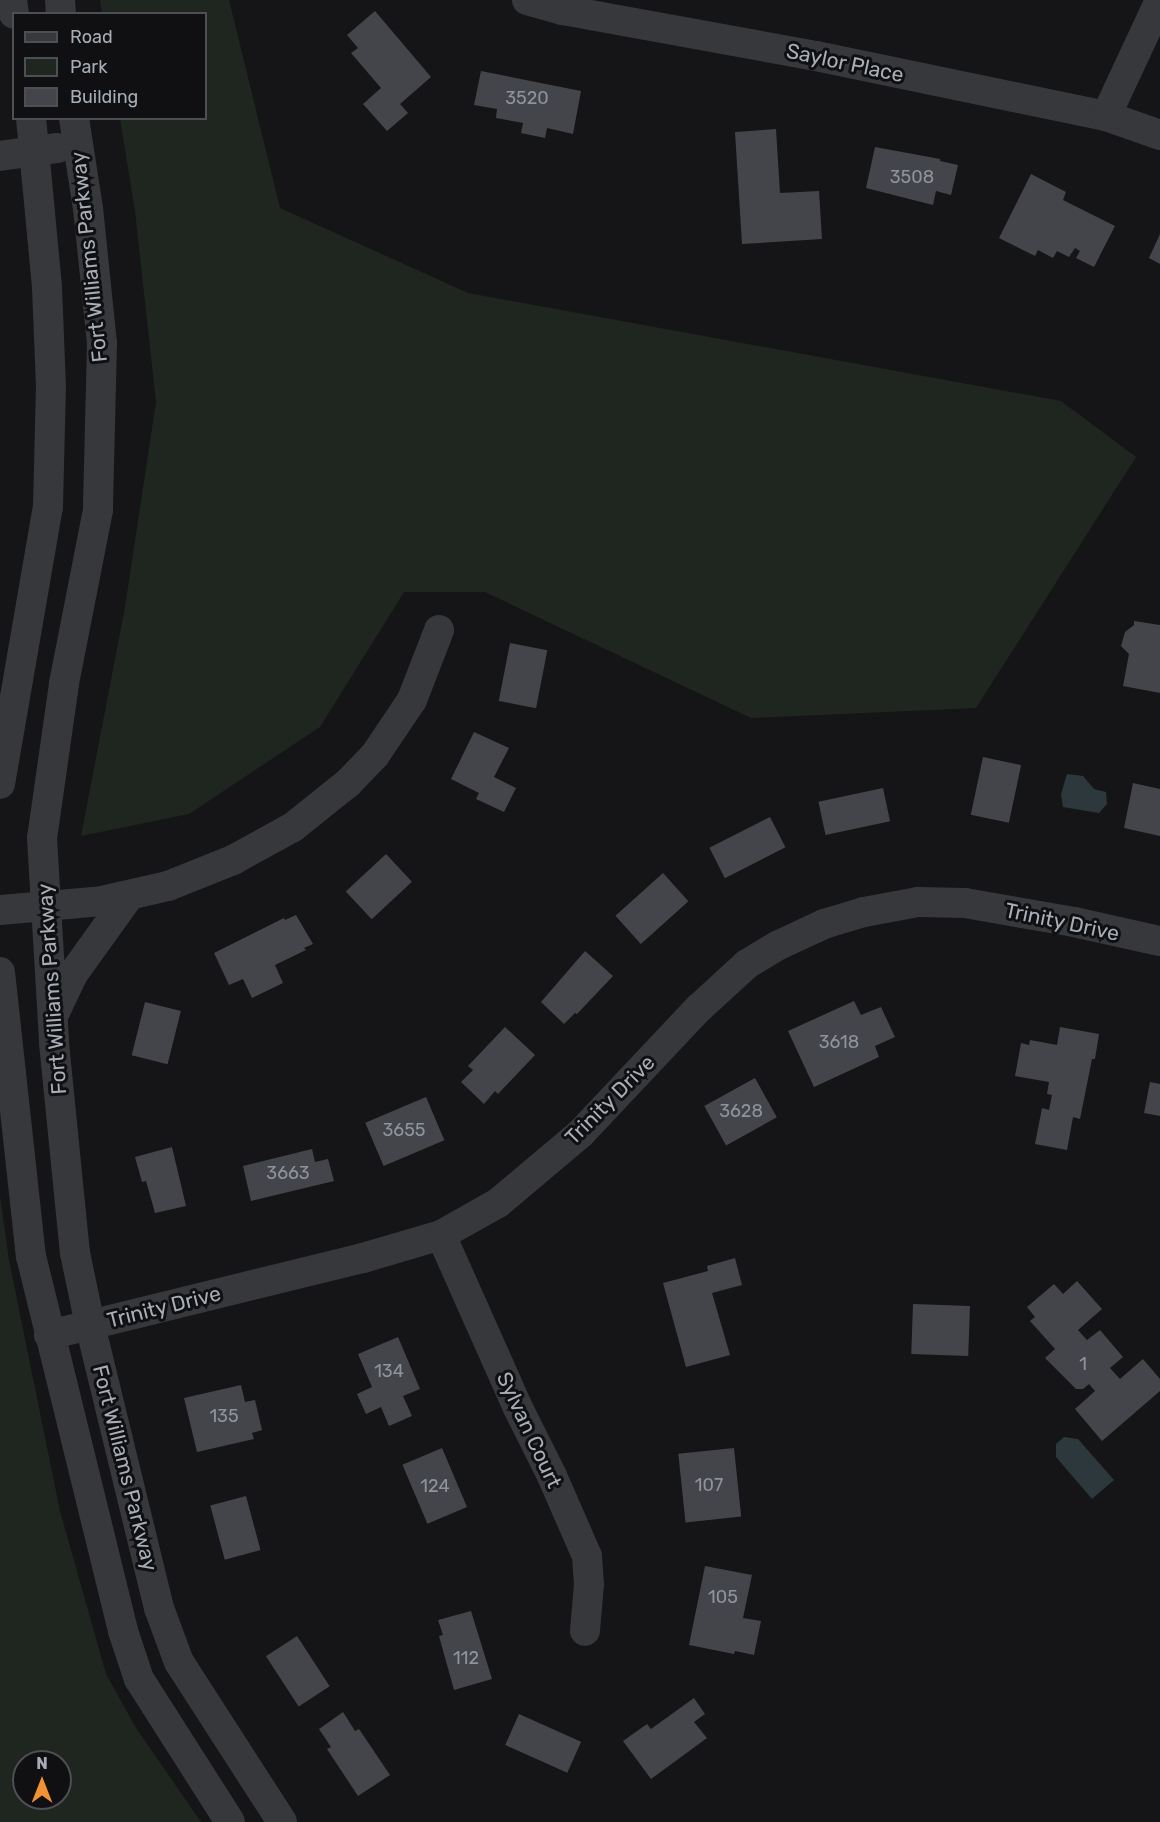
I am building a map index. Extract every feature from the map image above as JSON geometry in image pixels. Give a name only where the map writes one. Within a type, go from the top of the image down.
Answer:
[{"type":"street","name":"Saylor Place","points":[[527,0],[563,10],[805,54],[1106,116],[1160,135]]},
{"type":"street","points":[[1106,116],[1160,0]]},
{"type":"street","name":"Fort Williams Parkway","points":[[0,784],[8,680],[48,507],[51,376],[47,287],[31,120]]},
{"type":"street","points":[[0,156],[36,151],[76,132]]},
{"type":"street","name":"Fort Williams Parkway","points":[[76,132],[88,208],[102,343],[98,510],[64,684],[42,838],[53,1017],[75,1253],[90,1325],[159,1608],[179,1662],[282,1822]]},
{"type":"street","points":[[0,910],[129,896],[168,886],[232,860],[293,827],[348,783],[375,756],[412,700],[439,630]]},
{"type":"street","points":[[8,680],[64,684]]},
{"type":"street","points":[[53,1017],[73,974],[129,896]]},
{"type":"street","name":"Trinity Drive","points":[[49,1335],[363,1258],[441,1235],[498,1203],[581,1133],[699,1008],[747,964],[779,945],[824,924],[864,912],[918,902],[965,903],[1074,922],[1160,941]]},
{"type":"street","name":"Fort Williams Parkway","points":[[0,972],[31,1256],[123,1631],[139,1679],[230,1822]]},
{"type":"street","name":"Sylvan Court","points":[[441,1235],[517,1407],[552,1476],[587,1556],[589,1584],[585,1631]]},
{"type":"green space","points":[[100,0],[229,0],[280,208],[468,293],[1061,401],[1136,457],[976,708],[751,718],[485,592],[404,592],[320,727],[189,814],[81,836],[125,607],[156,402],[135,211],[120,120],[207,120],[207,12],[102,12]]},
{"type":"green space","points":[[0,1196],[9,1260],[60,1511],[106,1674],[136,1728],[201,1822],[0,1822]]},
{"type":"shaded area","points":[[1067,774],[1083,776],[1094,789],[1106,792],[1107,804],[1099,813],[1063,807],[1061,794]]},
{"type":"shaded area","points":[[1064,1437],[1078,1439],[1114,1480],[1092,1499],[1056,1457],[1056,1444]]},
{"type":"building","points":[[375,11],[431,77],[400,104],[408,113],[387,131],[363,104],[381,88],[351,53],[358,48],[347,35]]},
{"type":"building","points":[[481,71],[581,91],[573,134],[547,128],[545,138],[521,133],[523,123],[496,118],[497,109],[474,105]]},
{"type":"building","points":[[776,129],[780,193],[819,191],[822,239],[742,244],[735,132]]},
{"type":"building","points":[[875,147],[940,159],[940,161],[958,165],[951,195],[936,191],[933,205],[866,188]]},
{"type":"building","points":[[1031,174],[1066,192],[1063,200],[1115,226],[1094,267],[1076,258],[1080,251],[1075,248],[1069,257],[1057,251],[1053,258],[1038,250],[1035,256],[999,238]]},
{"type":"building","points":[[1160,234],[1160,264],[1149,258]]},
{"type":"building","points":[[1134,621],[1160,625],[1160,693],[1123,686],[1129,654],[1121,646],[1125,632],[1134,625]]},
{"type":"building","points":[[510,643],[547,650],[536,708],[499,701]]},
{"type":"building","points":[[474,732],[509,748],[494,777],[516,788],[504,812],[476,799],[479,793],[451,779]]},
{"type":"building","points":[[983,757],[1021,765],[1009,823],[971,815]]},
{"type":"building","points":[[1133,783],[1160,789],[1160,836],[1124,828]]},
{"type":"building","points":[[883,788],[890,821],[826,835],[818,802]]},
{"type":"building","points":[[770,817],[785,847],[725,878],[709,848]]},
{"type":"building","points":[[386,854],[412,882],[372,919],[346,892]]},
{"type":"building","points":[[663,873],[688,901],[641,944],[615,916]]},
{"type":"building","points":[[296,915],[313,944],[304,948],[306,950],[275,965],[283,983],[252,998],[243,979],[229,985],[214,953],[284,918],[285,920]]},
{"type":"building","points":[[585,951],[613,976],[577,1014],[575,1013],[564,1024],[541,1002]]},
{"type":"building","points":[[854,1001],[861,1015],[881,1007],[895,1037],[875,1046],[879,1057],[814,1087],[788,1031]]},
{"type":"building","points":[[145,1002],[181,1011],[168,1064],[132,1055]]},
{"type":"building","points":[[505,1027],[535,1055],[498,1094],[495,1091],[484,1104],[461,1082],[473,1070],[468,1066]]},
{"type":"building","points":[[1060,1027],[1099,1034],[1080,1119],[1073,1117],[1067,1150],[1035,1144],[1042,1108],[1049,1110],[1052,1095],[1047,1094],[1049,1082],[1015,1076],[1021,1043],[1029,1045],[1030,1040],[1057,1045]]},
{"type":"building","points":[[755,1078],[777,1117],[726,1145],[704,1106]]},
{"type":"building","points":[[1150,1082],[1160,1084],[1160,1116],[1144,1113]]},
{"type":"building","points":[[426,1097],[444,1140],[384,1166],[365,1123]]},
{"type":"building","points":[[172,1147],[186,1206],[155,1213],[146,1181],[142,1182],[135,1157]]},
{"type":"building","points":[[312,1149],[315,1162],[328,1159],[334,1181],[251,1201],[243,1166]]},
{"type":"building","points":[[735,1258],[742,1285],[712,1293],[730,1355],[686,1367],[663,1283],[708,1271],[707,1266]]},
{"type":"building","points":[[1077,1281],[1102,1309],[1078,1330],[1087,1340],[1100,1330],[1123,1357],[1110,1368],[1120,1379],[1143,1359],[1160,1379],[1160,1391],[1102,1441],[1075,1409],[1095,1391],[1089,1384],[1083,1389],[1076,1389],[1045,1358],[1055,1349],[1030,1321],[1035,1317],[1027,1307],[1054,1284],[1063,1294]]},
{"type":"building","points":[[913,1304],[970,1306],[968,1356],[911,1354]]},
{"type":"building","points":[[398,1337],[420,1389],[403,1396],[412,1416],[389,1426],[381,1407],[366,1414],[357,1394],[372,1387],[358,1354]]},
{"type":"building","points":[[241,1385],[245,1402],[255,1400],[262,1430],[252,1433],[254,1439],[197,1452],[184,1398]]},
{"type":"building","points":[[442,1448],[467,1507],[427,1524],[402,1465]]},
{"type":"building","points":[[734,1448],[741,1517],[686,1522],[678,1454]]},
{"type":"building","points":[[246,1496],[260,1550],[225,1560],[210,1506]]},
{"type":"building","points":[[705,1566],[752,1575],[743,1618],[761,1621],[754,1655],[735,1651],[734,1654],[689,1645]]},
{"type":"building","points":[[471,1611],[492,1679],[454,1690],[439,1636],[443,1635],[438,1620]]},
{"type":"building","points":[[297,1636],[330,1686],[299,1706],[266,1656]]},
{"type":"building","points":[[694,1698],[705,1714],[694,1722],[707,1738],[651,1779],[623,1741],[647,1724],[651,1729]]},
{"type":"building","points":[[343,1712],[355,1731],[359,1729],[390,1775],[358,1796],[327,1749],[331,1747],[319,1729]]},
{"type":"building","points":[[519,1714],[581,1742],[567,1773],[505,1745]]}]
